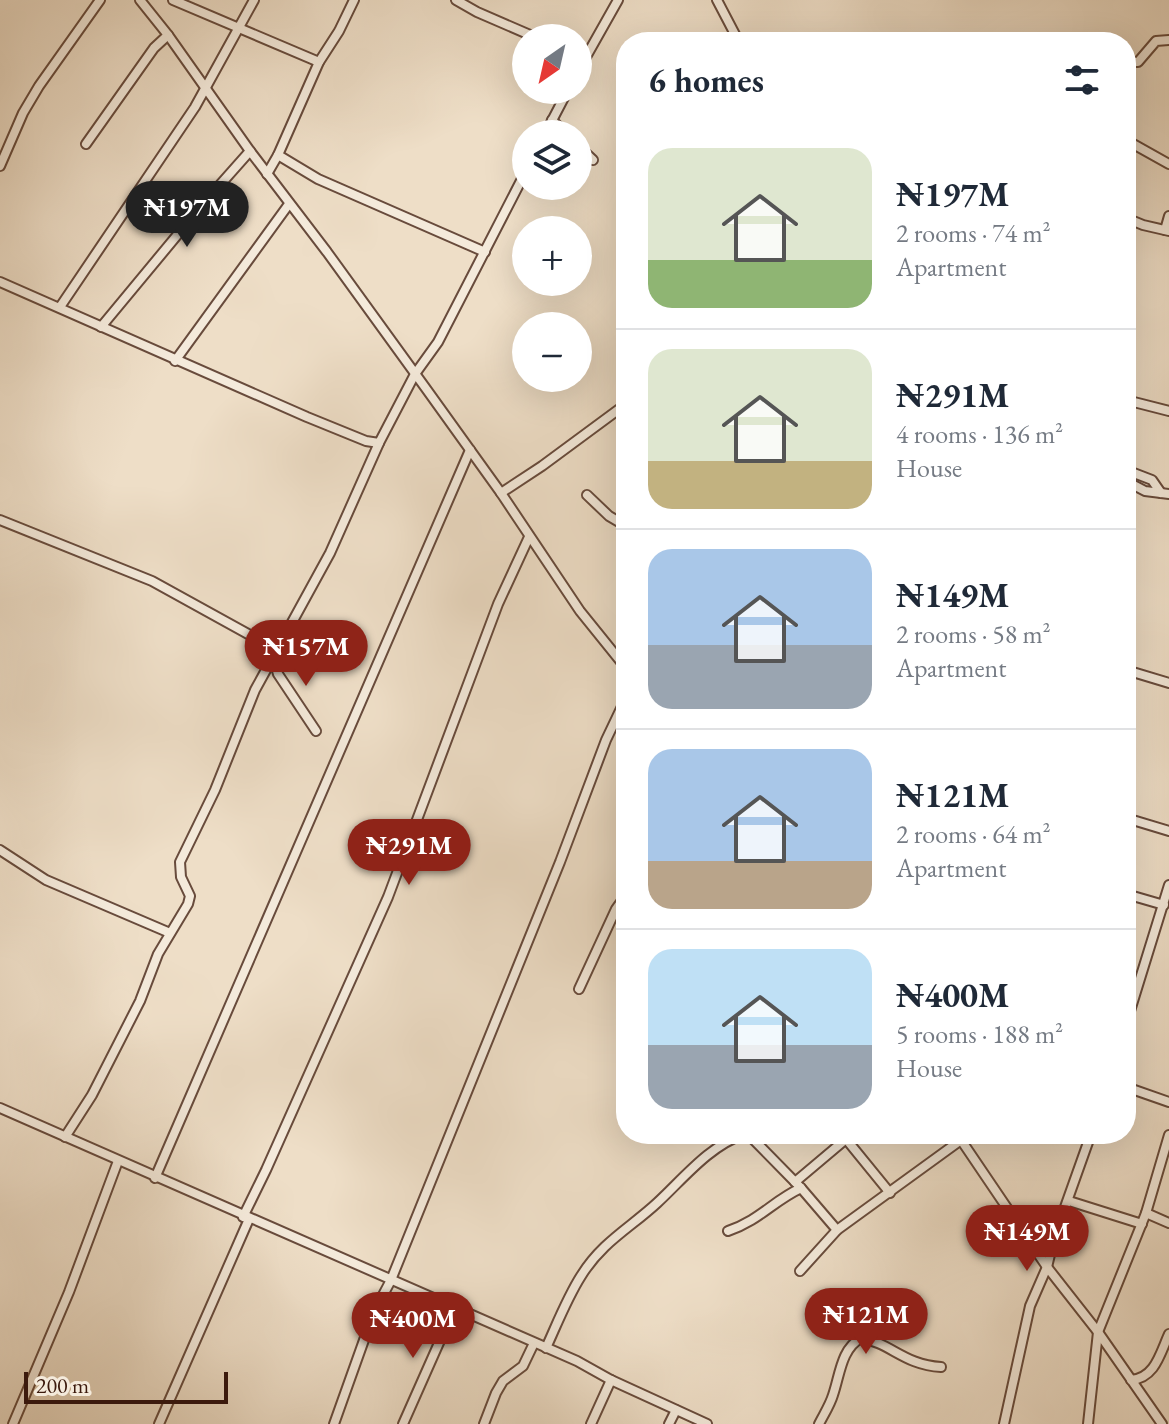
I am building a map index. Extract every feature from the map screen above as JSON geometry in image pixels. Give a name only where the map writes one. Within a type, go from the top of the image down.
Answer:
[{"type":"street","points":[[0,166],[23,113],[39,86],[100,0]]},
{"type":"street","points":[[140,0],[501,493],[580,611],[616,654]]},
{"type":"street","points":[[173,0],[319,62]]},
{"type":"street","points":[[60,307],[188,119],[254,0]]},
{"type":"street","points":[[267,174],[319,62],[354,0]]},
{"type":"street","points":[[456,0],[512,27]]},
{"type":"street","points":[[592,39],[618,0]]},
{"type":"street","points":[[717,0],[734,32]]},
{"type":"street","points":[[86,144],[154,48],[168,35]]},
{"type":"street","points":[[1136,62],[1156,41],[1169,40]]},
{"type":"street","points":[[552,120],[561,104]]},
{"type":"street","points":[[1136,148],[1169,164]]},
{"type":"street","points":[[101,327],[250,151]]},
{"type":"street","points":[[278,155],[318,179],[485,252]]},
{"type":"street","points":[[65,1137],[92,1095],[140,1001],[158,954],[188,904],[190,896],[181,877],[180,862],[215,790],[255,690],[330,553],[379,443],[415,374],[438,342],[512,199]]},
{"type":"street","points":[[175,361],[289,204]]},
{"type":"street","points":[[1136,222],[1167,230],[1169,216]]},
{"type":"street","points":[[0,282],[175,361],[366,441],[379,443]]},
{"type":"street","points":[[1136,403],[1169,411]]},
{"type":"street","points":[[501,493],[616,411]]},
{"type":"street","points":[[155,1178],[470,450]]},
{"type":"street","points":[[1136,474],[1152,480],[1165,493]]},
{"type":"street","points":[[1136,486],[1145,491],[1165,493]]},
{"type":"street","points":[[587,495],[616,520]]},
{"type":"street","points":[[0,520],[152,581],[275,653]]},
{"type":"street","points":[[159,1424],[266,1170],[388,897],[498,604],[529,537]]},
{"type":"street","points":[[275,653],[278,674],[316,731]]},
{"type":"street","points":[[1136,673],[1169,683]]},
{"type":"street","points":[[334,1424],[374,1312],[391,1280],[616,719]]},
{"type":"street","points":[[1136,821],[1169,831]]},
{"type":"street","points":[[0,850],[46,880],[170,933]]},
{"type":"street","points":[[1136,995],[1165,912],[1169,885]]},
{"type":"street","points":[[1136,899],[1165,912]]},
{"type":"street","points":[[579,989],[616,909]]},
{"type":"street","points":[[1136,1090],[1169,1102]]},
{"type":"street","points":[[0,1108],[546,1348],[707,1424]]},
{"type":"street","points":[[1088,1424],[1098,1332],[1146,1213],[1169,1135]]},
{"type":"street","points":[[546,1348],[581,1275],[602,1248],[724,1144]]},
{"type":"street","points":[[756,1144],[837,1230]]},
{"type":"street","points":[[728,1231],[755,1220],[841,1144]]},
{"type":"street","points":[[855,1144],[890,1193]]},
{"type":"street","points":[[800,1271],[837,1230],[890,1193],[950,1144]]},
{"type":"street","points":[[964,1144],[1047,1267],[1098,1332],[1162,1424]]},
{"type":"street","points":[[1004,1424],[1030,1306],[1047,1267],[1054,1238],[1088,1144]]},
{"type":"street","points":[[13,1424],[69,1292],[118,1161]]},
{"type":"street","points":[[1069,1201],[1142,1224]]},
{"type":"street","points":[[1146,1213],[1169,1223]]},
{"type":"street","points":[[403,1424],[454,1309]]},
{"type":"street","points":[[1131,1380],[1146,1377],[1151,1371],[1169,1334]]},
{"type":"street","points":[[819,1424],[833,1396],[841,1365],[855,1341],[861,1338],[871,1340],[911,1362],[941,1367]]},
{"type":"street","points":[[484,1424],[503,1381],[523,1366],[534,1343]]},
{"type":"street","points":[[591,1424],[611,1380]]},
{"type":"street","points":[[669,1424],[676,1410]]}]
